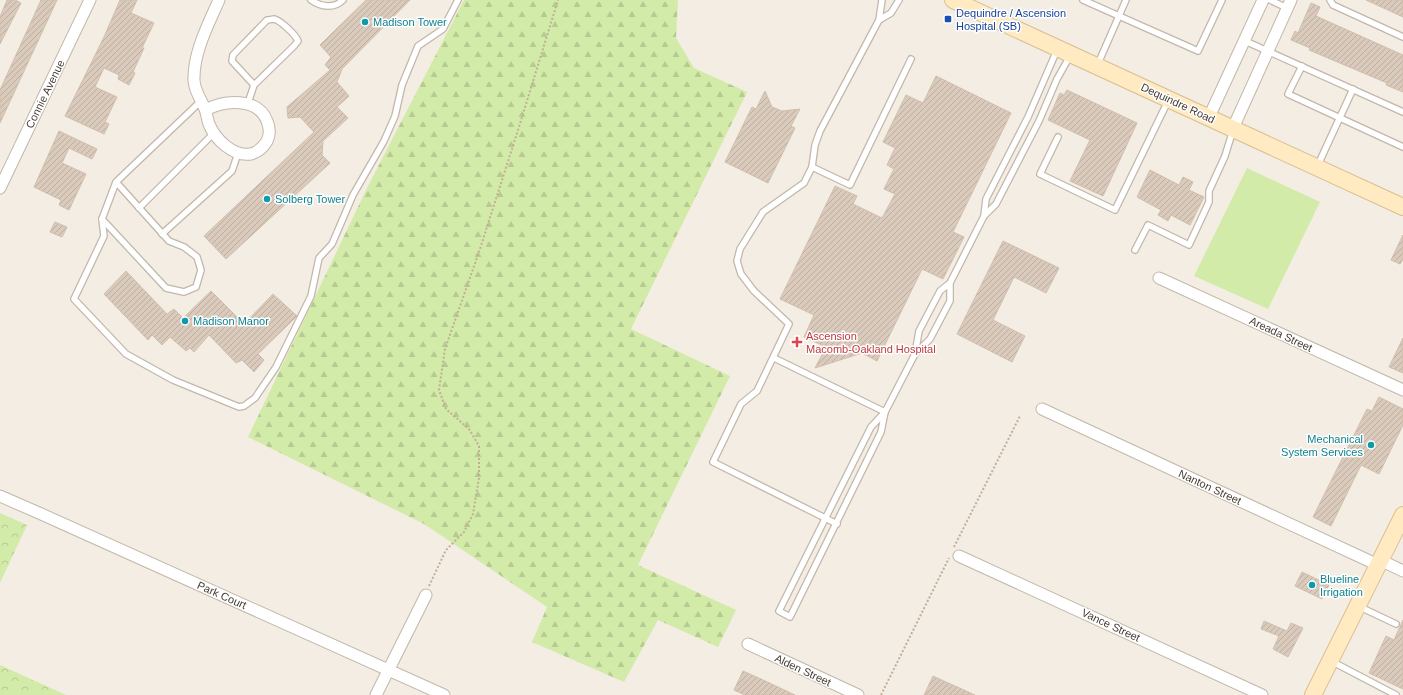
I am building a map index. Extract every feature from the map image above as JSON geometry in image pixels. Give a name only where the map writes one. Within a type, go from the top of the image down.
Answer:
[{"type":"main road","name":"Dequindre Road","points":[[953,0],[1403,207]]},
{"type":"main road","points":[[1313,695],[1403,515]]},
{"type":"street","name":"Connie Avenue","points":[[0,188],[90,0]]},
{"type":"street","points":[[203,105],[213,106],[226,104],[248,104],[262,112],[269,125],[269,135],[262,149],[257,152],[245,154],[238,153],[223,144],[209,124],[203,105],[196,92],[194,81],[195,68],[202,40],[219,0]]},
{"type":"street","points":[[1209,117],[1264,0]]},
{"type":"street","points":[[1233,128],[1289,4]]},
{"type":"street","name":"Areada Street","points":[[1159,278],[1403,390]]},
{"type":"street","name":"Nanton Street","points":[[1042,409],[1379,563],[1403,571]]},
{"type":"street","name":"Park Court","points":[[0,496],[444,695]]},
{"type":"street","name":"Vance Street","points":[[959,556],[1262,695]]},
{"type":"street","points":[[376,695],[426,595]]},
{"type":"street","name":"Alden Street","points":[[748,644],[858,695]]},
{"type":"lane","points":[[312,0],[317,4],[325,6],[333,6],[344,0]]},
{"type":"lane","points":[[203,105],[116,182],[102,219],[104,236],[74,299],[126,354],[173,380],[238,407],[244,406],[256,398],[276,367],[311,296],[319,258],[332,244],[353,196],[384,141],[395,116],[402,85],[418,46],[443,28],[458,0]]},
{"type":"lane","points":[[837,524],[713,462],[741,404],[758,391],[789,324],[754,291],[741,274],[737,261],[740,249],[763,212],[804,183],[812,167],[815,145],[820,131],[879,20],[882,0]]},
{"type":"lane","points":[[879,20],[891,14],[899,0]]},
{"type":"lane","points":[[1083,0],[1198,51],[1222,0]]},
{"type":"lane","points":[[1096,66],[1126,0]]},
{"type":"lane","points":[[1270,0],[1289,4]]},
{"type":"lane","points":[[1330,0],[1333,5],[1403,37]]},
{"type":"lane","points":[[248,104],[254,85],[298,41],[296,36],[277,20],[267,20],[233,55],[232,61],[254,85]]},
{"type":"lane","points":[[1245,41],[1403,112]]},
{"type":"lane","points":[[984,216],[986,199],[1028,117],[1065,51]]},
{"type":"lane","points":[[885,412],[871,426],[779,611],[790,617],[881,432],[885,412],[915,354],[919,331],[940,291],[950,283],[984,216],[996,204],[1039,121],[1057,79],[1065,51]]},
{"type":"lane","points":[[812,167],[850,185],[911,59]]},
{"type":"lane","points":[[1302,66],[1288,94],[1403,147]]},
{"type":"lane","points":[[1317,167],[1353,89]]},
{"type":"lane","points":[[1058,137],[1040,174],[1115,210],[1169,99]]},
{"type":"lane","points":[[1135,250],[1148,225],[1189,245],[1209,202],[1209,191],[1225,156],[1233,128]]},
{"type":"lane","points":[[139,208],[214,133]]},
{"type":"lane","points":[[162,234],[232,171],[238,153]]},
{"type":"lane","points":[[102,219],[166,288],[184,292],[196,287],[201,270],[197,257],[184,247],[169,242],[116,182]]},
{"type":"lane","points":[[915,354],[930,339],[950,300],[950,283]]},
{"type":"lane","points":[[774,358],[885,412]]},
{"type":"lane","points":[[1358,606],[1396,624]]},
{"type":"lane","points":[[1331,661],[1396,695]]},
{"type":"path","points":[[426,595],[446,550],[464,532],[473,514],[479,478],[479,446],[468,429],[446,409],[439,390],[444,349],[488,222],[558,0]]},
{"type":"green space","points":[[464,0],[678,0],[676,38],[694,68],[747,92],[631,329],[730,376],[638,565],[736,610],[718,647],[658,620],[624,682],[532,642],[547,607],[424,524],[248,437],[367,188]]},
{"type":"green space","points":[[1247,168],[1320,202],[1268,309],[1194,276]]},
{"type":"green space","points":[[0,513],[27,525],[0,583]]},
{"type":"green space","points":[[0,665],[66,695],[0,695]]},
{"type":"building","points":[[7,0],[15,0],[21,3],[0,44],[0,17]]},
{"type":"building","points":[[41,0],[57,0],[0,123],[0,90]]},
{"type":"building","points":[[120,0],[137,0],[131,13],[154,23],[142,48],[144,48],[129,85],[118,79],[119,75],[104,68],[95,87],[117,97],[105,122],[109,124],[104,134],[65,116],[104,37]]},
{"type":"building","points":[[366,0],[410,0],[342,69],[337,82],[349,96],[337,107],[348,118],[323,141],[322,155],[330,163],[226,259],[204,236],[314,132],[300,117],[288,118],[287,107],[330,70],[325,65],[331,57],[320,45]]},
{"type":"building","points":[[1366,0],[1403,0],[1403,17]]},
{"type":"building","points":[[1311,3],[1320,7],[1316,16],[1403,55],[1403,92],[1386,85],[1387,83],[1309,50],[1310,48],[1291,40],[1295,31],[1298,33]]},
{"type":"building","points":[[936,76],[1011,113],[953,232],[964,237],[943,279],[922,269],[877,361],[862,353],[815,368],[826,347],[804,337],[814,315],[780,299],[835,186],[857,196],[853,204],[882,218],[895,194],[884,189],[894,169],[887,165],[895,148],[883,142],[906,95],[923,103]]},
{"type":"building","points":[[1067,90],[1137,123],[1103,196],[1070,181],[1090,140],[1048,120],[1060,93],[1064,95]]},
{"type":"building","points":[[765,91],[772,107],[782,111],[800,109],[791,126],[795,128],[768,183],[725,162],[752,107],[756,109]]},
{"type":"building","points":[[59,131],[97,149],[92,159],[69,148],[62,163],[86,174],[69,210],[59,205],[61,200],[34,187]]},
{"type":"building","points":[[1150,170],[1179,185],[1183,177],[1193,182],[1189,190],[1204,197],[1190,225],[1171,215],[1168,221],[1158,215],[1161,210],[1137,197]]},
{"type":"building","points":[[55,222],[67,227],[62,237],[50,232]]},
{"type":"building","points":[[1403,235],[1403,259],[1400,264],[1391,260]]},
{"type":"building","points":[[1003,241],[1059,268],[1046,293],[1014,277],[993,320],[1025,336],[1012,362],[957,334]]},
{"type":"building","name":"Madison Manor","points":[[126,271],[167,314],[174,309],[183,318],[211,291],[244,324],[273,294],[297,316],[258,354],[264,360],[254,372],[242,360],[236,363],[209,335],[194,352],[190,348],[186,351],[170,337],[162,345],[152,335],[148,340],[104,294]]},
{"type":"building","points":[[1403,338],[1403,373],[1389,367]]},
{"type":"building","name":"Mechanical System Services","points":[[1379,397],[1403,409],[1403,425],[1379,474],[1361,465],[1331,526],[1313,517],[1367,409],[1372,411]]},
{"type":"building","name":"Blueline Irrigation","points":[[1302,572],[1329,585],[1322,599],[1295,586]]},
{"type":"building","points":[[1403,620],[1403,689],[1369,673],[1386,636],[1394,640]]},
{"type":"building","points":[[1264,621],[1287,631],[1291,623],[1303,628],[1288,657],[1273,649],[1279,636],[1261,629]]},
{"type":"building","points":[[743,671],[795,695],[745,695],[734,690]]},
{"type":"building","points":[[933,676],[946,682],[975,695],[924,695]]},
{"type":"place","name":"Dequindre / Ascension Hospital (SB)","points":[[948,19]]},
{"type":"place","name":"Madison Tower","points":[[365,22]]},
{"type":"place","name":"Solberg Tower","points":[[267,199]]},
{"type":"place","name":"Madison Manor","points":[[185,321]]},
{"type":"place","name":"Ascension Macomb-Oakland Hospital","points":[[797,342]]},
{"type":"place","name":"Mechanical System Services","points":[[1371,445]]},
{"type":"place","name":"Blueline Irrigation","points":[[1312,585]]}]
